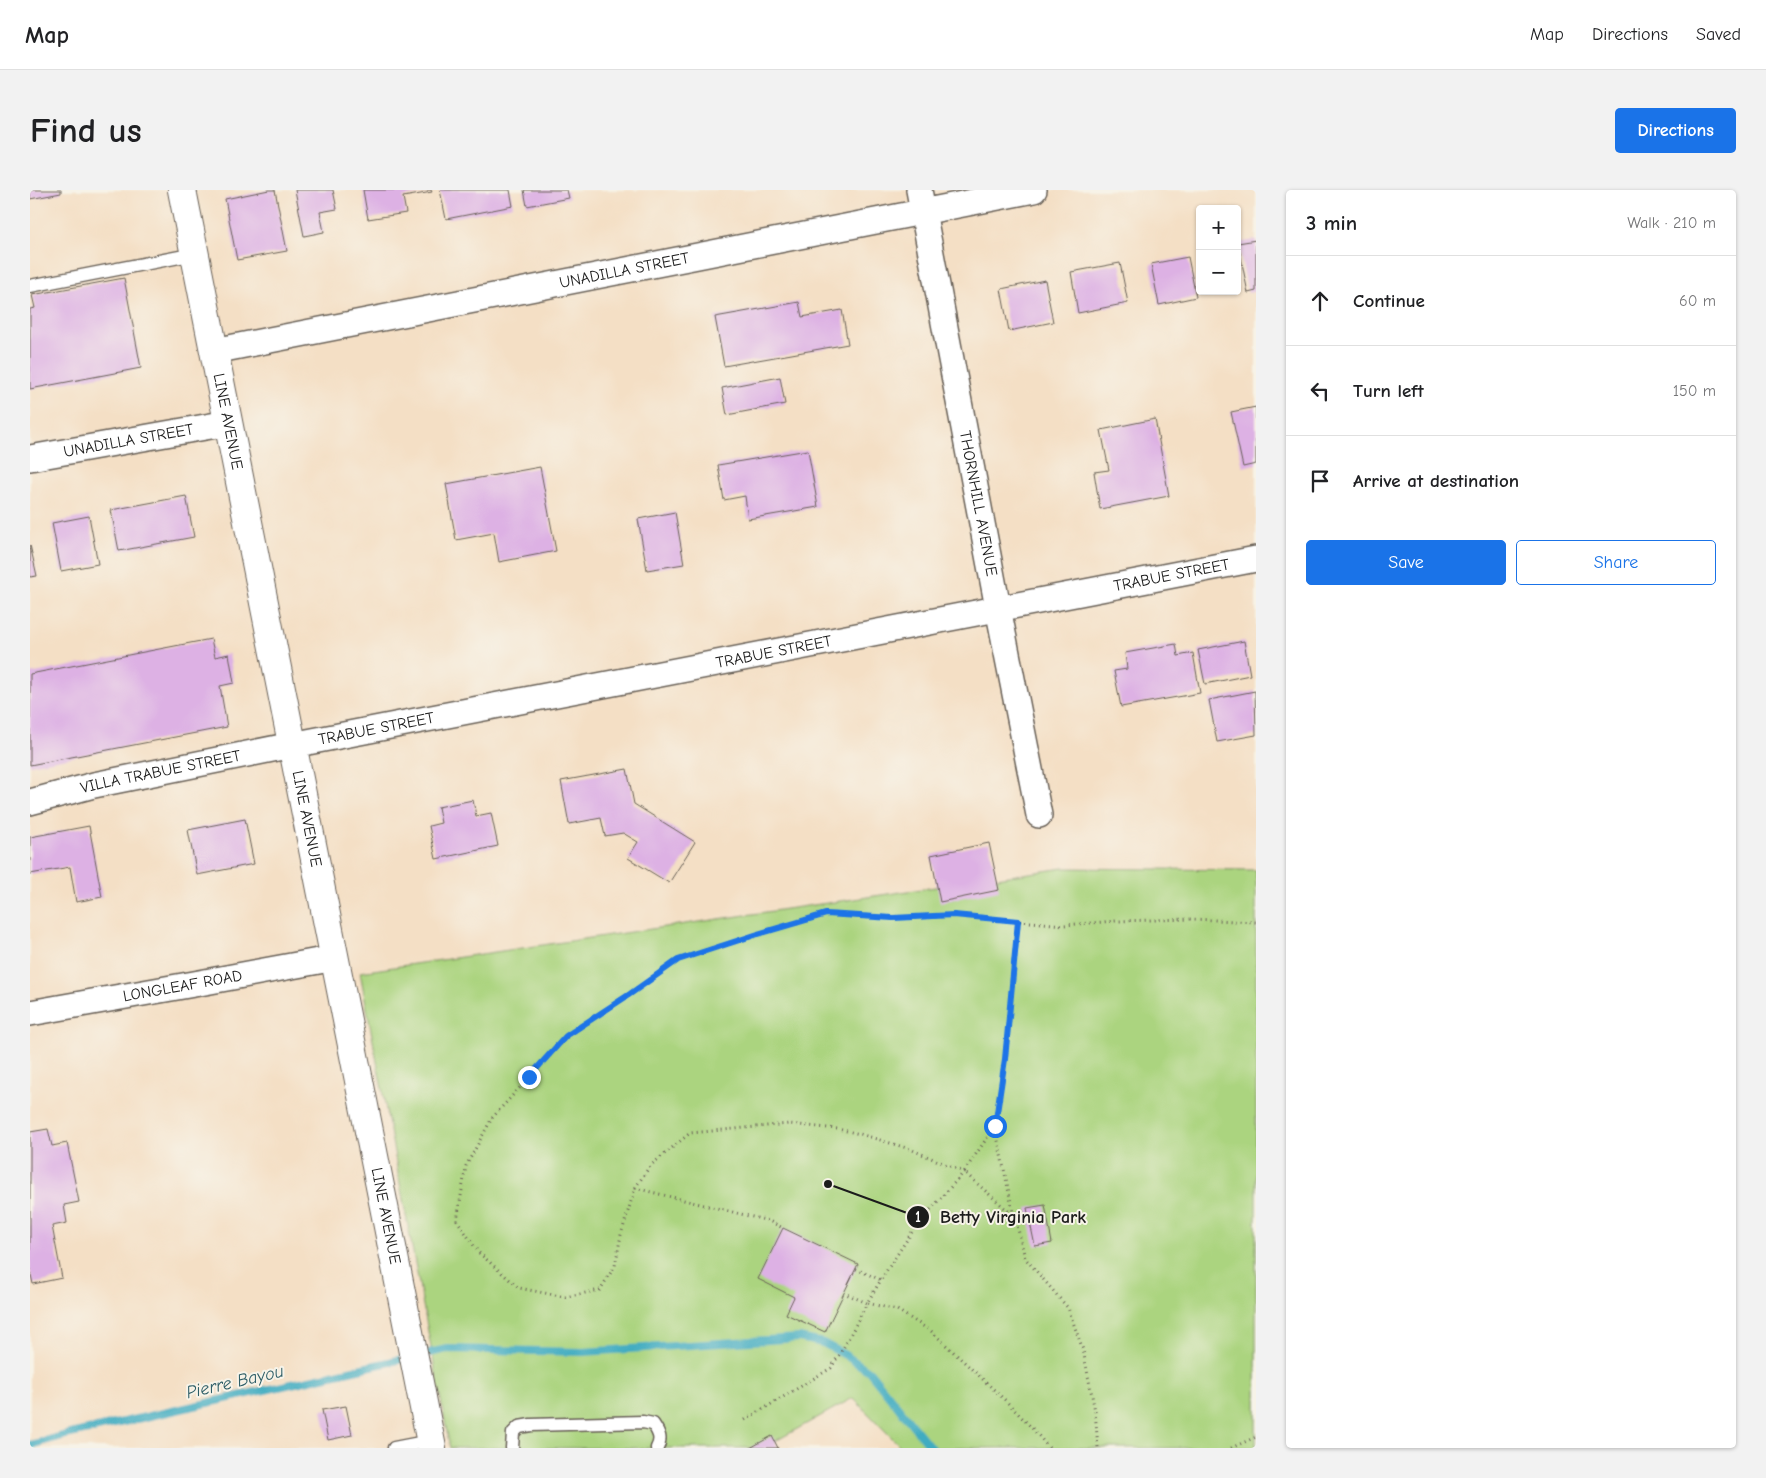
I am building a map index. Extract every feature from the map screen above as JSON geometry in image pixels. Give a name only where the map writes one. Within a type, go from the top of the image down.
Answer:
[{"type":"main road","name":"LINE AVENUE","points":[[182,190],[431,1444]]},
{"type":"street","name":"UNADILLA STREET","points":[[214,351],[921,201],[1034,190]]},
{"type":"street","name":"THORNHILL AVENUE","points":[[921,201],[1039,815]]},
{"type":"street","name":"UNADILLA STREET","points":[[30,458],[228,423]]},
{"type":"street","name":"TRABUE STREET","points":[[292,744],[1256,559]]},
{"type":"street","name":"VILLA TRABUE STREET","points":[[30,802],[94,785],[292,744]]},
{"type":"street","name":"LONGLEAF ROAD","points":[[30,1013],[335,958]]},
{"type":"lane","points":[[30,286],[195,254]]},
{"type":"lane","points":[[512,1448],[513,1433],[519,1428],[531,1425],[643,1422],[653,1424],[659,1432],[660,1442],[656,1448]]},
{"type":"lane","points":[[394,1448],[431,1444]]},
{"type":"path","points":[[1015,1217],[964,1172],[910,1149],[838,1129],[788,1124],[690,1132],[650,1166],[635,1188],[621,1235],[615,1266],[600,1290],[565,1296],[519,1288],[478,1252],[457,1220],[466,1166],[492,1118],[566,1036],[678,960],[826,914],[893,918],[954,915],[1064,925],[1116,921],[1192,919],[1256,922]]},
{"type":"path","points":[[1018,921],[1005,1059],[995,1126],[1024,1258],[1068,1308],[1083,1350],[1095,1411],[1098,1448]]},
{"type":"path","points":[[745,1420],[831,1368],[867,1303],[916,1226],[964,1172],[995,1126]]},
{"type":"path","points":[[635,1188],[769,1221],[783,1228]]},
{"type":"path","points":[[856,1269],[881,1280]]},
{"type":"path","points":[[844,1293],[867,1303],[897,1310],[931,1331],[1006,1401],[1049,1448]]},
{"type":"path","points":[[1231,1448],[1256,1436]]},
{"type":"green space","points":[[1064,868],[1256,870],[1256,1448],[902,1448],[853,1398],[763,1448],[450,1448],[360,972]]},
{"type":"building","points":[[30,190],[61,190],[61,193],[30,199]]},
{"type":"building","points":[[275,190],[287,251],[237,260],[225,199]]},
{"type":"building","points":[[295,190],[333,190],[337,209],[320,212],[324,232],[304,236]]},
{"type":"building","points":[[363,190],[431,190],[432,192],[403,197],[406,213],[368,219]]},
{"type":"building","points":[[440,190],[510,190],[513,206],[446,219]]},
{"type":"building","points":[[524,190],[567,190],[569,198],[527,206]]},
{"type":"building","points":[[1256,240],[1256,291],[1248,293],[1241,258],[1241,242]]},
{"type":"building","points":[[1188,257],[1196,297],[1159,305],[1151,264]]},
{"type":"building","points":[[1120,263],[1128,303],[1078,313],[1071,272]]},
{"type":"building","points":[[124,278],[141,368],[30,389],[30,309],[35,308],[32,295]]},
{"type":"building","points":[[1045,280],[1053,322],[1009,331],[1001,289]]},
{"type":"building","points":[[799,302],[802,317],[842,310],[848,344],[724,366],[715,317]]},
{"type":"building","points":[[780,377],[785,404],[727,415],[722,388]]},
{"type":"building","points":[[1256,407],[1256,464],[1243,467],[1231,412]]},
{"type":"building","points":[[1155,419],[1169,496],[1100,509],[1094,472],[1109,470],[1101,430]]},
{"type":"building","points":[[808,450],[818,507],[748,519],[745,496],[724,500],[718,465]]},
{"type":"building","points":[[540,467],[556,551],[499,562],[494,533],[456,540],[446,484]]},
{"type":"building","points":[[186,496],[194,537],[119,551],[111,510]]},
{"type":"building","points":[[675,512],[684,564],[647,570],[638,519]]},
{"type":"building","points":[[89,516],[98,564],[61,571],[52,523]]},
{"type":"building","points":[[30,545],[37,576],[30,577]]},
{"type":"building","points":[[211,639],[215,657],[229,654],[234,683],[220,686],[227,727],[30,765],[30,674]]},
{"type":"building","points":[[1244,641],[1250,675],[1205,684],[1198,650]]},
{"type":"building","points":[[1176,644],[1178,656],[1193,653],[1200,693],[1121,707],[1114,671],[1127,669],[1125,653]]},
{"type":"building","points":[[1255,691],[1256,735],[1217,742],[1209,700]]},
{"type":"building","points":[[627,769],[634,804],[695,842],[669,883],[628,858],[638,842],[623,833],[605,836],[601,818],[569,824],[561,781]]},
{"type":"building","points":[[473,800],[476,816],[491,813],[498,846],[436,859],[429,826],[441,823],[438,807]]},
{"type":"building","points":[[245,819],[254,864],[197,875],[188,830]]},
{"type":"building","points":[[89,826],[102,897],[76,902],[70,867],[30,874],[30,837]]},
{"type":"building","points":[[989,843],[999,890],[940,902],[931,855]]},
{"type":"building","points":[[48,1129],[52,1146],[67,1143],[79,1202],[64,1205],[67,1223],[52,1226],[62,1278],[33,1284],[30,1270],[30,1132]]},
{"type":"building","points":[[1045,1205],[1052,1243],[1035,1246],[1027,1208]]},
{"type":"building","points":[[783,1228],[858,1264],[825,1332],[786,1314],[794,1297],[758,1279]]},
{"type":"building","points":[[346,1406],[352,1435],[328,1440],[322,1410]]},
{"type":"building","points":[[772,1436],[778,1448],[750,1448]]},
{"type":"waterway","name":"Pierre Bayou","points":[[30,1445],[66,1435],[447,1349],[583,1352],[799,1338],[823,1343],[869,1371],[931,1448]]},
{"type":"place","name":"Betty Virginia Park","points":[[828,1184]]},
{"type":"route","points":[[529,1077],[566,1036],[678,960],[758,934],[826,914],[893,918],[954,915],[1018,921],[1005,1059],[995,1126]]}]
